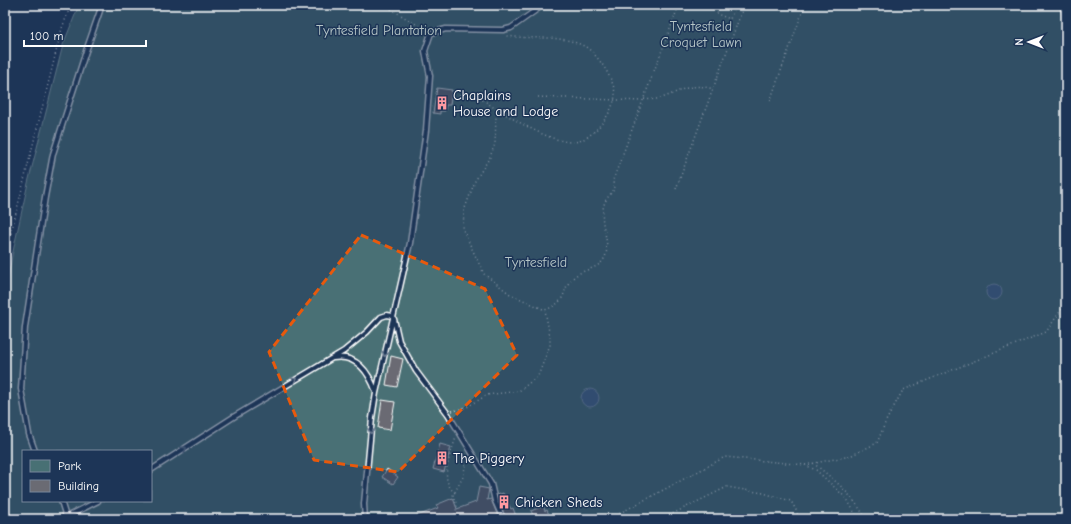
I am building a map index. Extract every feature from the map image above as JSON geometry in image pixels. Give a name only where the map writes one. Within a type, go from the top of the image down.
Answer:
[{"type":"lane","points":[[35,450],[29,434],[20,389],[25,327],[53,154],[102,5]]},
{"type":"lane","points":[[365,519],[364,504],[376,393],[410,243],[426,130],[430,76],[425,50],[431,32],[446,29],[503,30],[511,28],[542,5]]},
{"type":"lane","points":[[1063,5],[1066,24]]},
{"type":"lane","points":[[152,469],[236,416],[344,351],[367,332],[381,317],[387,315],[393,316]]},
{"type":"lane","points":[[393,316],[399,341],[402,347],[416,371],[448,414],[491,484],[495,501],[503,519]]},
{"type":"lane","points":[[331,358],[345,358],[352,360],[362,367],[370,377],[376,393]]},
{"type":"lane","points":[[61,502],[64,518],[96,502]]},
{"type":"path","points":[[5,261],[62,28],[71,5]]},
{"type":"path","points":[[384,5],[431,32]]},
{"type":"path","points":[[545,310],[560,302],[569,283],[575,276],[598,266],[605,257],[607,247],[606,234],[602,222],[604,204],[614,189],[613,180],[679,5]]},
{"type":"path","points":[[720,5],[717,14],[730,19],[735,5]]},
{"type":"path","points":[[676,189],[744,5]]},
{"type":"path","points":[[770,102],[805,5]]},
{"type":"path","points":[[847,5],[853,7],[857,5]]},
{"type":"path","points":[[460,95],[481,100],[545,135],[560,140],[576,142],[581,141],[597,129],[610,108],[615,94],[606,70],[600,60],[586,46],[565,39],[505,35]]},
{"type":"path","points":[[538,97],[649,100],[662,98],[688,87],[695,86],[713,89]]},
{"type":"path","points":[[500,111],[496,117],[496,144],[475,181],[464,211],[463,230],[484,274],[510,294],[545,310]]},
{"type":"path","points":[[609,519],[725,457],[805,465],[850,456],[877,444],[886,420],[904,390],[1046,332],[1066,303]]},
{"type":"path","points":[[448,414],[450,411],[466,407],[487,395],[520,391],[538,376],[550,345],[545,310]]},
{"type":"path","points":[[455,493],[450,489],[446,479],[446,471],[458,430]]},
{"type":"path","points":[[451,499],[463,477],[466,463],[463,448]]},
{"type":"path","points":[[814,463],[839,483],[866,519]]},
{"type":"path","points":[[805,465],[816,470],[847,500],[858,519]]},
{"type":"path","points":[[662,519],[727,487],[763,493],[791,501],[797,512],[798,519]]},
{"type":"path","points":[[448,518],[455,517],[457,505],[453,496]]},
{"type":"highlighted area","points":[[361,235],[485,289],[517,355],[398,472],[314,460],[269,352]]},
{"type":"green space","name":"Tyntesfield","points":[[79,5],[1066,5],[1066,519],[5,519],[5,295],[28,183],[63,45]]},
{"type":"water","points":[[994,284],[1000,286],[1002,292],[1000,298],[994,300],[988,298],[986,292],[988,286]]},
{"type":"water","points":[[590,389],[596,392],[599,398],[596,404],[590,407],[584,404],[581,398],[584,392]]},
{"type":"building","name":"Chaplains House and Lodge","points":[[437,88],[452,90],[450,105],[446,105],[445,111],[440,111],[440,114],[433,113]]},
{"type":"building","points":[[391,356],[403,359],[397,387],[386,385]]},
{"type":"building","points":[[382,400],[395,402],[390,430],[378,428]]},
{"type":"building","name":"The Piggery","points":[[440,444],[451,447],[444,472],[433,469]]},
{"type":"building","points":[[387,469],[398,477],[393,484],[382,477]]},
{"type":"building","points":[[479,487],[489,489],[487,500],[491,499],[499,519],[457,519],[455,514],[442,519],[440,514],[427,519],[409,519],[438,508],[436,505],[453,498],[457,509],[476,502]]},
{"type":"building","name":"Chicken Sheds","points":[[503,493],[511,509],[513,508],[517,519],[506,519],[497,495]]},
{"type":"building","points":[[543,506],[545,511],[547,510],[550,517],[545,519],[535,519],[531,511]]},
{"type":"place","name":"Chaplains House and Lodge","points":[[442,103]]},
{"type":"place","name":"The Piggery","points":[[442,458]]},
{"type":"place","name":"Chicken Sheds","points":[[504,502]]},
{"type":"park label","name":"Tyntesfield Plantation","points":[[379,30]]},
{"type":"park label","name":"Tyntesfield Croquet Lawn","points":[[701,34]]}]
